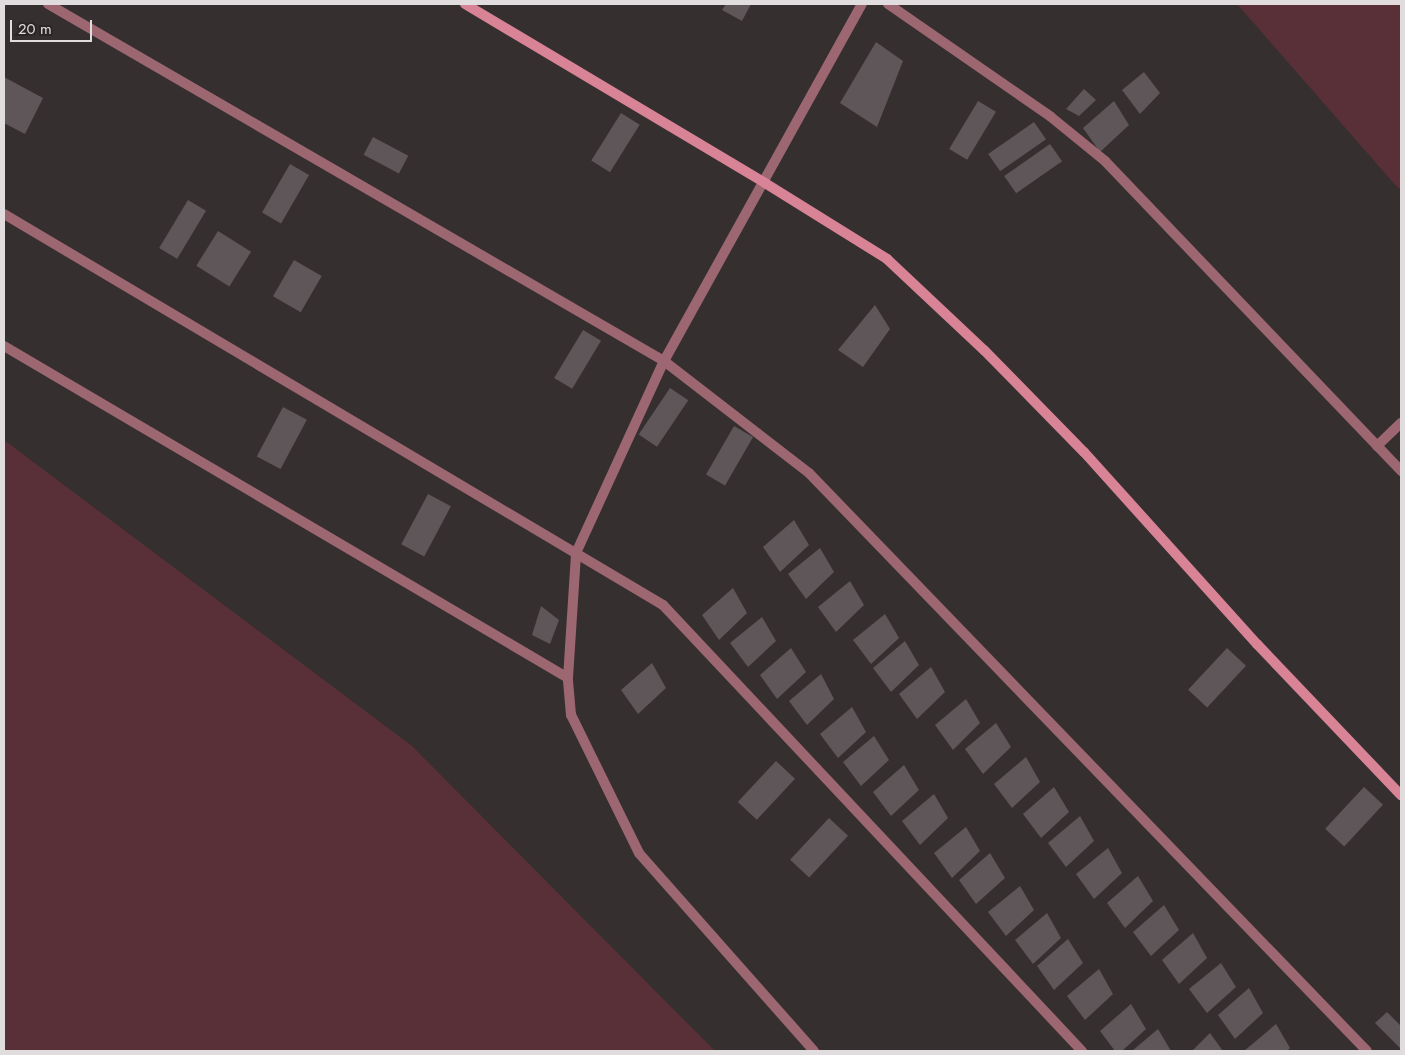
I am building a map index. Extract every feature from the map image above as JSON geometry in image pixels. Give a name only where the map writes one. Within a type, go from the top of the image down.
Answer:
[{"type":"street","points":[[48,4],[664,361],[809,473],[1367,1051]]},
{"type":"street","points":[[465,4],[765,183],[887,259],[984,350],[1084,452],[1257,644],[1401,795]]},
{"type":"street","points":[[814,1051],[639,853],[571,715],[568,678],[576,553],[664,361],[765,183],[862,4]]},
{"type":"street","points":[[888,4],[1051,117],[1104,161],[1401,471]]},
{"type":"street","points":[[4,214],[663,605],[1082,1051]]},
{"type":"street","points":[[4,346],[568,678]]},
{"type":"street","points":[[1377,446],[1401,422]]},
{"type":"shaded area","points":[[1237,4],[1401,4],[1401,190],[1397,187]]},
{"type":"shaded area","points":[[4,440],[412,746],[715,1051],[4,1051]]},
{"type":"building","points":[[726,4],[751,4],[742,21],[722,10]]},
{"type":"building","points":[[876,42],[903,61],[877,127],[840,103]]},
{"type":"building","points":[[1144,72],[1160,93],[1140,114],[1122,90]]},
{"type":"building","points":[[4,77],[43,98],[25,134],[4,123]]},
{"type":"building","points":[[1084,89],[1096,100],[1079,116],[1066,109]]},
{"type":"building","points":[[978,101],[996,112],[967,160],[949,149]]},
{"type":"building","points":[[1114,101],[1129,125],[1100,152],[1083,128]]},
{"type":"building","points":[[621,113],[640,125],[610,172],[591,160]]},
{"type":"building","points":[[1034,122],[1046,139],[1000,171],[988,154]]},
{"type":"building","points":[[373,137],[408,156],[399,173],[364,155]]},
{"type":"building","points":[[1050,144],[1062,161],[1016,193],[1004,176]]},
{"type":"building","points":[[290,164],[309,175],[281,223],[262,212]]},
{"type":"building","points":[[188,200],[206,211],[177,259],[159,248]]},
{"type":"building","points":[[218,231],[251,252],[229,286],[196,266]]},
{"type":"building","points":[[294,260],[322,276],[301,312],[273,296]]},
{"type":"building","points":[[875,305],[890,329],[863,367],[838,350]]},
{"type":"building","points":[[583,330],[601,341],[572,389],[554,378]]},
{"type":"building","points":[[670,388],[688,400],[657,447],[639,434]]},
{"type":"building","points":[[283,407],[307,420],[281,469],[257,456]]},
{"type":"building","points":[[734,426],[753,437],[725,485],[706,474]]},
{"type":"building","points":[[428,494],[451,506],[424,557],[401,544]]},
{"type":"building","points":[[794,520],[809,545],[780,572],[763,547]]},
{"type":"building","points":[[820,548],[834,572],[806,599],[788,574]]},
{"type":"building","points":[[850,581],[864,605],[836,632],[818,607]]},
{"type":"building","points":[[733,588],[747,613],[719,640],[702,615]]},
{"type":"building","points":[[541,606],[559,620],[550,644],[532,635]]},
{"type":"building","points":[[885,614],[899,638],[871,664],[853,640]]},
{"type":"building","points":[[762,617],[776,641],[748,667],[730,643]]},
{"type":"building","points":[[905,641],[919,665],[891,692],[873,668]]},
{"type":"building","points":[[791,648],[806,672],[777,699],[760,675]]},
{"type":"building","points":[[1227,648],[1246,666],[1207,707],[1188,690]]},
{"type":"building","points":[[652,663],[666,688],[638,714],[621,690]]},
{"type":"building","points":[[931,667],[945,692],[917,719],[899,694]]},
{"type":"building","points":[[821,674],[834,699],[807,725],[789,701]]},
{"type":"building","points":[[966,699],[980,723],[953,750],[935,725]]},
{"type":"building","points":[[852,707],[866,732],[838,758],[820,734]]},
{"type":"building","points":[[996,723],[1011,747],[983,774],[965,749]]},
{"type":"building","points":[[874,736],[889,760],[861,786],[843,762]]},
{"type":"building","points":[[1026,757],[1040,782],[1012,808],[994,784]]},
{"type":"building","points":[[776,761],[795,779],[757,820],[738,802]]},
{"type":"building","points":[[904,765],[919,790],[891,816],[873,792]]},
{"type":"building","points":[[1054,787],[1069,812],[1041,838],[1023,814]]},
{"type":"building","points":[[1364,787],[1383,805],[1344,846],[1325,829]]},
{"type":"building","points":[[934,794],[948,818],[920,845],[902,821]]},
{"type":"building","points":[[1080,816],[1094,841],[1066,867],[1048,843]]},
{"type":"building","points":[[829,818],[848,836],[809,877],[790,860]]},
{"type":"building","points":[[966,827],[980,851],[952,878],[934,853]]},
{"type":"building","points":[[1108,848],[1122,873],[1094,899],[1076,874]]},
{"type":"building","points":[[990,853],[1005,878],[976,904],[959,880]]},
{"type":"building","points":[[1138,876],[1153,901],[1125,928],[1107,903]]},
{"type":"building","points":[[1020,886],[1034,910],[1006,936],[988,912]]},
{"type":"building","points":[[1164,905],[1179,930],[1151,956],[1133,932]]},
{"type":"building","points":[[1047,913],[1061,938],[1033,964],[1015,940]]},
{"type":"building","points":[[1193,933],[1207,958],[1179,984],[1162,960]]},
{"type":"building","points":[[1068,939],[1083,963],[1054,990],[1037,966]]},
{"type":"building","points":[[1221,963],[1236,987],[1207,1013],[1189,989]]},
{"type":"building","points":[[1099,969],[1113,994],[1085,1020],[1067,996]]},
{"type":"building","points":[[1249,988],[1263,1013],[1235,1039],[1218,1015]]},
{"type":"building","points":[[1131,1004],[1146,1029],[1122,1051],[1115,1051],[1100,1031]]},
{"type":"building","points":[[1387,1012],[1401,1026],[1401,1049],[1375,1023]]},
{"type":"building","points":[[1276,1024],[1290,1048],[1287,1051],[1244,1051]]},
{"type":"building","points":[[1158,1029],[1171,1051],[1132,1051]]},
{"type":"building","points":[[1210,1033],[1223,1051],[1192,1051]]}]
